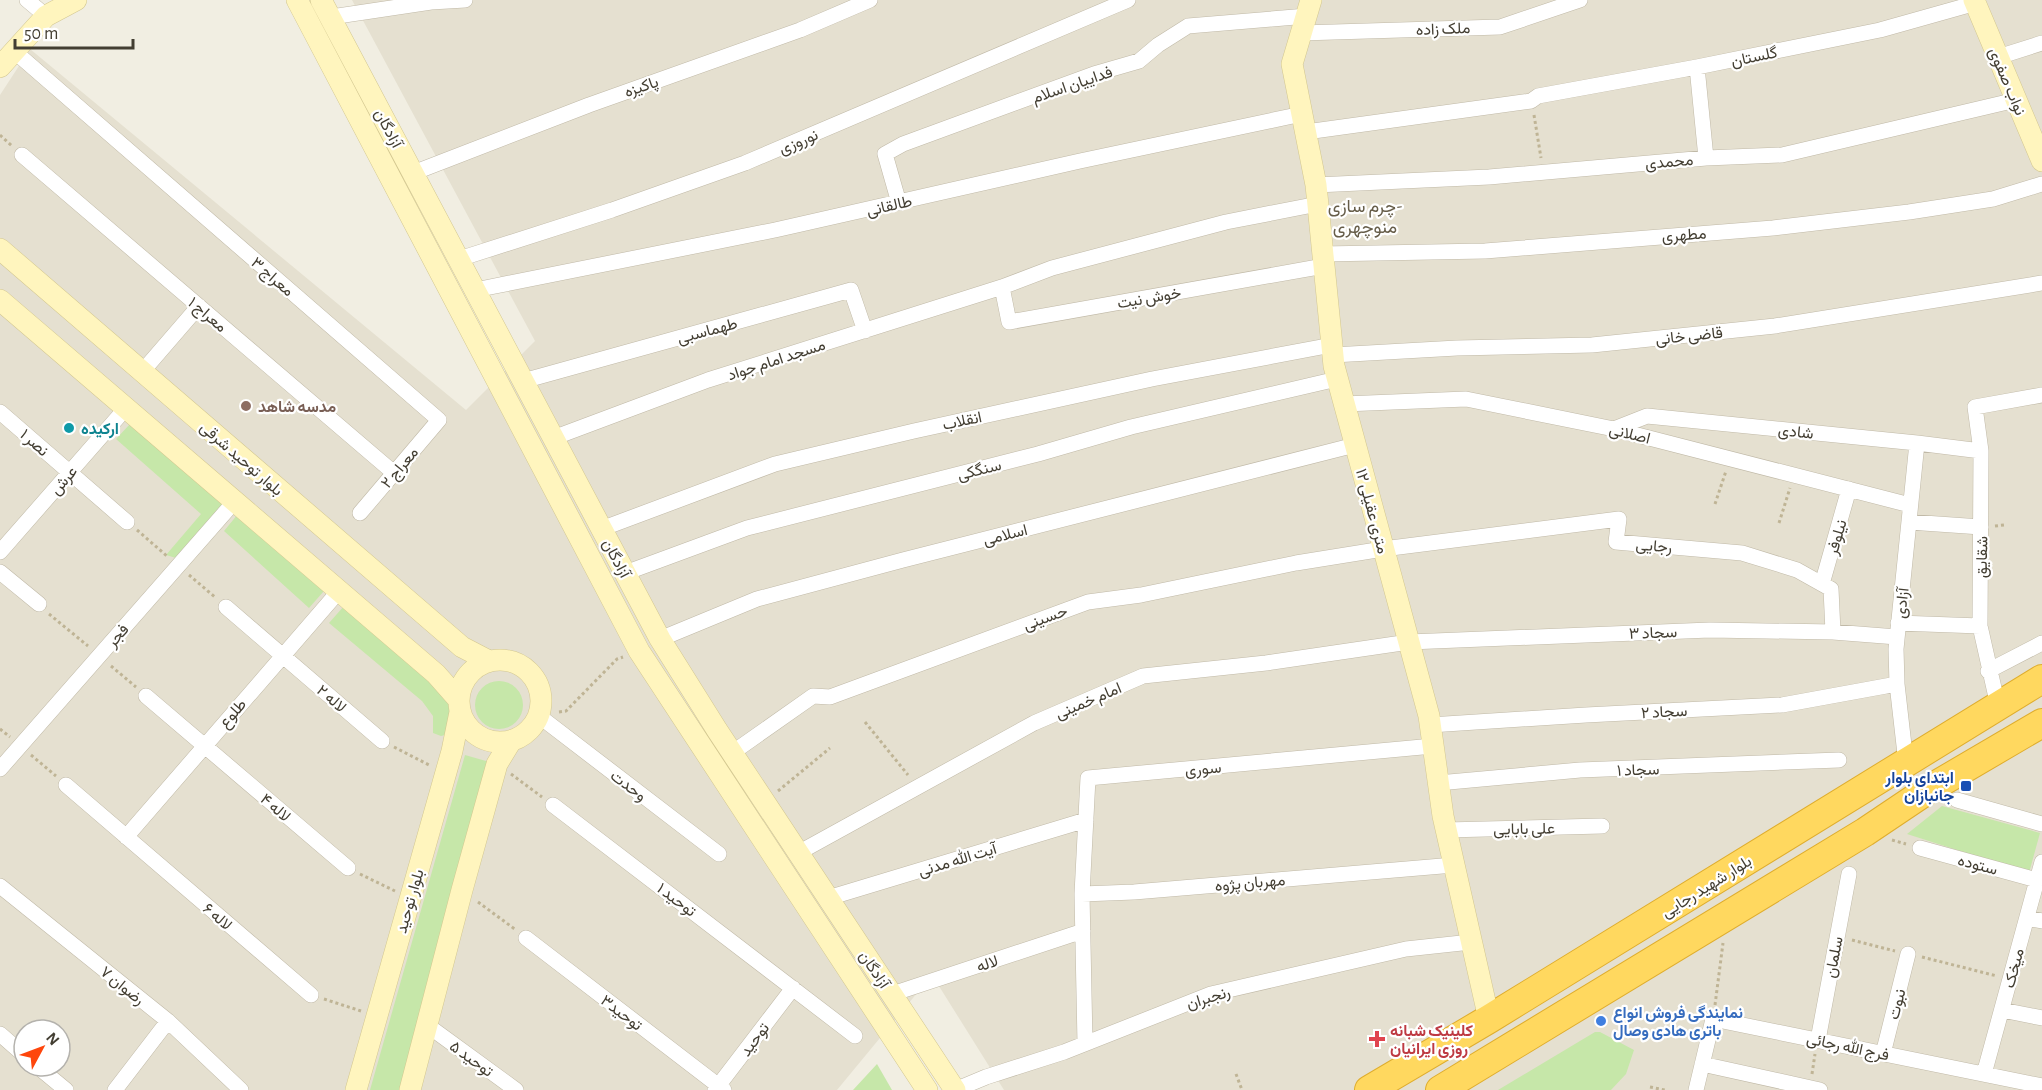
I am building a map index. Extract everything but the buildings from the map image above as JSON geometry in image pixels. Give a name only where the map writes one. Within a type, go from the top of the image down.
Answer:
[{"type":"highway","name":"بلوار شهید رجایی","points":[[1369,1090],[1489,1020],[2042,679]]},
{"type":"highway","points":[[1440,1090],[2042,723]]},
{"type":"street","points":[[27,0],[46,16]]},
{"type":"street","points":[[7,59],[46,16],[76,0]]},
{"type":"street","name":"آزادگان","points":[[297,0],[639,651],[927,1090]]},
{"type":"street","points":[[326,9],[465,0]]},
{"type":"street","name":"پاکیزه","points":[[413,173],[589,105],[800,30],[870,0]]},
{"type":"street","name":"نوروزی","points":[[459,260],[745,163],[1128,0]]},
{"type":"street","name":"ملک زاده","points":[[1306,16],[1500,27],[1580,0]]},
{"type":"street","name":"نواب صفوی","points":[[1975,2],[2016,100],[2040,150]]},
{"type":"street","name":"گلستان","points":[[1304,123],[1531,101],[1538,96],[1880,30],[1975,2]]},
{"type":"street","name":"آزادگان","points":[[326,9],[660,639],[732,753],[955,1090]]},
{"type":"street","name":"۱۲ متری عقیلی","points":[[1306,16],[1292,64],[1317,194],[1332,350],[1337,379],[1430,725],[1446,830],[1489,1020]]},
{"type":"street","name":"فداییان اسلام","points":[[899,203],[885,154],[903,144],[1139,61],[1158,45],[1188,26],[1306,16]]},
{"type":"street","points":[[1998,57],[2042,43]]},
{"type":"street","name":"معراج ۳","points":[[7,59],[439,420]]},
{"type":"street","points":[[1697,67],[1706,158]]},
{"type":"street","name":"محمدی","points":[[1002,287],[1052,268],[1226,222],[1317,194],[1706,158],[1782,155],[2016,100]]},
{"type":"street","name":"طالقانی","points":[[475,290],[899,203],[1080,161],[1304,123]]},
{"type":"street","name":"معراج ۱","points":[[22,155],[394,473]]},
{"type":"street","name":"مطهری","points":[[1324,260],[1773,228],[1909,212],[1993,199],[2042,184]]},
{"type":"street","name":"بلوار توحید شرقی","points":[[0,249],[462,647],[489,661]]},
{"type":"street","name":"خوش نیت","points":[[1002,287],[1009,322],[1324,260]]},
{"type":"street","name":"قاضی خانی","points":[[1332,350],[1592,345],[1764,328],[2042,283]]},
{"type":"street","name":"مسجد امام جواد","points":[[553,438],[708,380],[1002,287]]},
{"type":"street","name":"طهماسبی","points":[[523,381],[850,290],[865,330]]},
{"type":"street","points":[[0,300],[436,674],[459,706],[465,724],[474,734],[498,743],[523,736],[538,716],[541,703],[540,690],[530,674],[514,663],[501,660],[489,661],[467,675],[461,687],[459,706]]},
{"type":"street","points":[[142,372],[199,306]]},
{"type":"street","name":"انقلاب","points":[[602,529],[775,464],[926,428],[1129,384],[1332,350]]},
{"type":"street","name":"سنگکی","points":[[625,573],[747,528],[1027,457],[1131,426],[1337,379]]},
{"type":"street","name":"شقایق","points":[[1998,706],[1988,670],[1980,626],[1981,451],[1974,406],[2042,395]]},
{"type":"street","name":"اصلانی","points":[[1344,404],[1466,399],[1614,429],[1910,505]]},
{"type":"street","name":"عرش","points":[[0,552],[126,408]]},
{"type":"street","name":"نصر ۱","points":[[0,412],[127,522]]},
{"type":"street","name":"شادی","points":[[1614,429],[1647,416],[1981,451]]},
{"type":"street","points":[[394,473],[439,420]]},
{"type":"street","name":"معراج ۲","points":[[394,473],[360,513],[439,420]]},
{"type":"street","name":"آزادی","points":[[1906,763],[1896,684],[1898,630],[1917,443]]},
{"type":"street","name":"اسلامی","points":[[660,639],[757,599],[1355,445]]},
{"type":"street","name":"نیلوفر","points":[[1822,584],[1850,489]]},
{"type":"street","name":"فجر","points":[[0,769],[235,501]]},
{"type":"street","name":"رجایی","points":[[1383,549],[1619,519],[1616,542],[1742,553],[1797,570],[1822,584]]},
{"type":"street","points":[[1909,522],[1981,527]]},
{"type":"street","name":"حسینی","points":[[732,753],[813,696],[830,697],[1088,602],[1141,595],[1296,562],[1383,549]]},
{"type":"street","points":[[0,572],[39,604]]},
{"type":"street","points":[[1822,584],[1831,589],[1833,632]]},
{"type":"street","name":"طلوع","points":[[126,837],[339,591]]},
{"type":"street","name":"لاله ۲","points":[[226,607],[382,741]]},
{"type":"street","name":"سجاد ۳","points":[[1408,642],[1710,630],[1833,632],[1980,626]]},
{"type":"street","name":"امام خمینی","points":[[798,853],[1035,723],[1143,676],[1266,663],[1408,642]]},
{"type":"street","points":[[1988,670],[2042,644]]},
{"type":"street","name":"سجاد ۲","points":[[1430,725],[1782,705],[1896,684]]},
{"type":"street","name":"لاله ۴","points":[[146,696],[348,868]]},
{"type":"street","name":"بلوار توحید","points":[[356,1090],[445,773],[459,706]]},
{"type":"street","name":"وحدت","points":[[538,716],[719,854]]},
{"type":"street","points":[[698,741],[717,730]]},
{"type":"street","points":[[410,1090],[497,764],[511,741]]},
{"type":"street","name":"سوری","points":[[1082,894],[1088,778],[1433,747]]},
{"type":"street","name":"سجاد ۱","points":[[1438,783],[1580,770],[1839,760]]},
{"type":"street","name":"لاله ۶","points":[[66,785],[311,995]]},
{"type":"street","points":[[1957,800],[2042,824]]},
{"type":"street","name":"توحید ۱","points":[[553,805],[855,1036]]},
{"type":"street","name":"آیت الله مدنی","points":[[828,898],[1086,820]]},
{"type":"street","name":"علی بابایی","points":[[1446,830],[1602,826]]},
{"type":"street","name":"ستوده","points":[[1920,848],[2037,880]]},
{"type":"street","name":"میخک","points":[[1984,1074],[2002,1010],[2034,920],[2037,880],[2042,862]]},
{"type":"street","name":"مهربان پژوه","points":[[1082,894],[1134,892],[1454,865]]},
{"type":"street","name":"سلمان","points":[[1818,1040],[1849,874]]},
{"type":"street","name":"رضوان ۷","points":[[0,886],[168,1021],[241,1090]]},
{"type":"street","points":[[1082,894],[1085,1043]]},
{"type":"street","name":"لاله","points":[[892,994],[1083,931]]},
{"type":"street","name":"توحید۳","points":[[526,939],[719,1088]]},
{"type":"street","name":"رنجبران","points":[[955,1090],[1211,994],[1406,949],[1471,942]]},
{"type":"street","name":"نبوت","points":[[1883,1054],[1908,954]]},
{"type":"street","name":"توحید","points":[[719,1088],[793,988]]},
{"type":"street","points":[[2002,1010],[2042,1018]]},
{"type":"street","points":[[1696,1090],[1713,1019]]},
{"type":"street","name":"فرج الله رجائی","points":[[1713,1019],[2042,1086]]},
{"type":"street","points":[[115,1090],[168,1021]]},
{"type":"street","name":"توحید ۵","points":[[427,1025],[516,1090]]},
{"type":"street","points":[[0,1034],[12,1044]]},
{"type":"street","points":[[1702,1064],[1815,1089]]},
{"type":"street","points":[[52,1078],[66,1090]]},
{"type":"path","points":[[1531,101],[1543,172]]},
{"type":"path","points":[[1715,504],[1730,458]]},
{"type":"path","points":[[1779,523],[1793,475]]},
{"type":"path","points":[[538,716],[566,711],[617,659],[639,651]]},
{"type":"path","points":[[866,722],[918,787]]},
{"type":"path","points":[[382,741],[445,773]]},
{"type":"path","points":[[765,802],[830,748]]},
{"type":"path","points":[[497,764],[553,805]]},
{"type":"path","points":[[348,868],[410,898]]},
{"type":"path","points":[[462,890],[526,939]]},
{"type":"path","points":[[1713,1019],[1728,914]]},
{"type":"path","points":[[311,995],[377,1016]]},
{"type":"path","points":[[1815,1089],[1818,1040]]},
{"type":"path","points":[[1236,1074],[1242,1090]]},
{"type":"path","points":[[1650,1088],[1665,1090]]},
{"type":"shaded area","points":[[352,0],[2042,0],[2042,1090],[1004,1090],[932,975],[837,1090],[0,1090],[0,95],[30,49],[466,410],[535,341]]},
{"type":"green space","points":[[130,424],[223,505],[176,558],[166,555],[201,514],[116,439]]},
{"type":"green space","points":[[238,514],[324,591],[309,608],[224,531]]},
{"type":"green space","points":[[344,606],[425,673],[452,707],[449,734],[441,736],[433,733],[433,716],[422,701],[329,623]]},
{"type":"green space","points":[[499,681],[516,688],[523,705],[516,722],[499,729],[482,722],[475,705],[482,688]]},
{"type":"green space","points":[[465,755],[493,763],[403,1090],[370,1090]]},
{"type":"green space","points":[[1942,806],[2040,833],[2029,873],[1907,834]]},
{"type":"green space","points":[[1595,1032],[1600,1032],[1634,1050],[1626,1074],[1611,1090],[1498,1090]]},
{"type":"green space","points":[[877,1064],[892,1090],[853,1090]]},
{"type":"place","name":"مدسه شاهد","points":[[246,406]]},
{"type":"place","name":"ارکیده","points":[[69,428]]},
{"type":"place","name":"ابتدای بلوار جانبازان","points":[[1966,786]]},
{"type":"place","name":"نمایندگی فروش انواع باتری هادی وصال","points":[[1601,1021]]},
{"type":"place","name":"کلینیک شبانه روزی ایرانیان","points":[[1377,1039]]},
{"type":"district","name":"چرم سازی- منوچهری","points":[[1365,216]]}]
